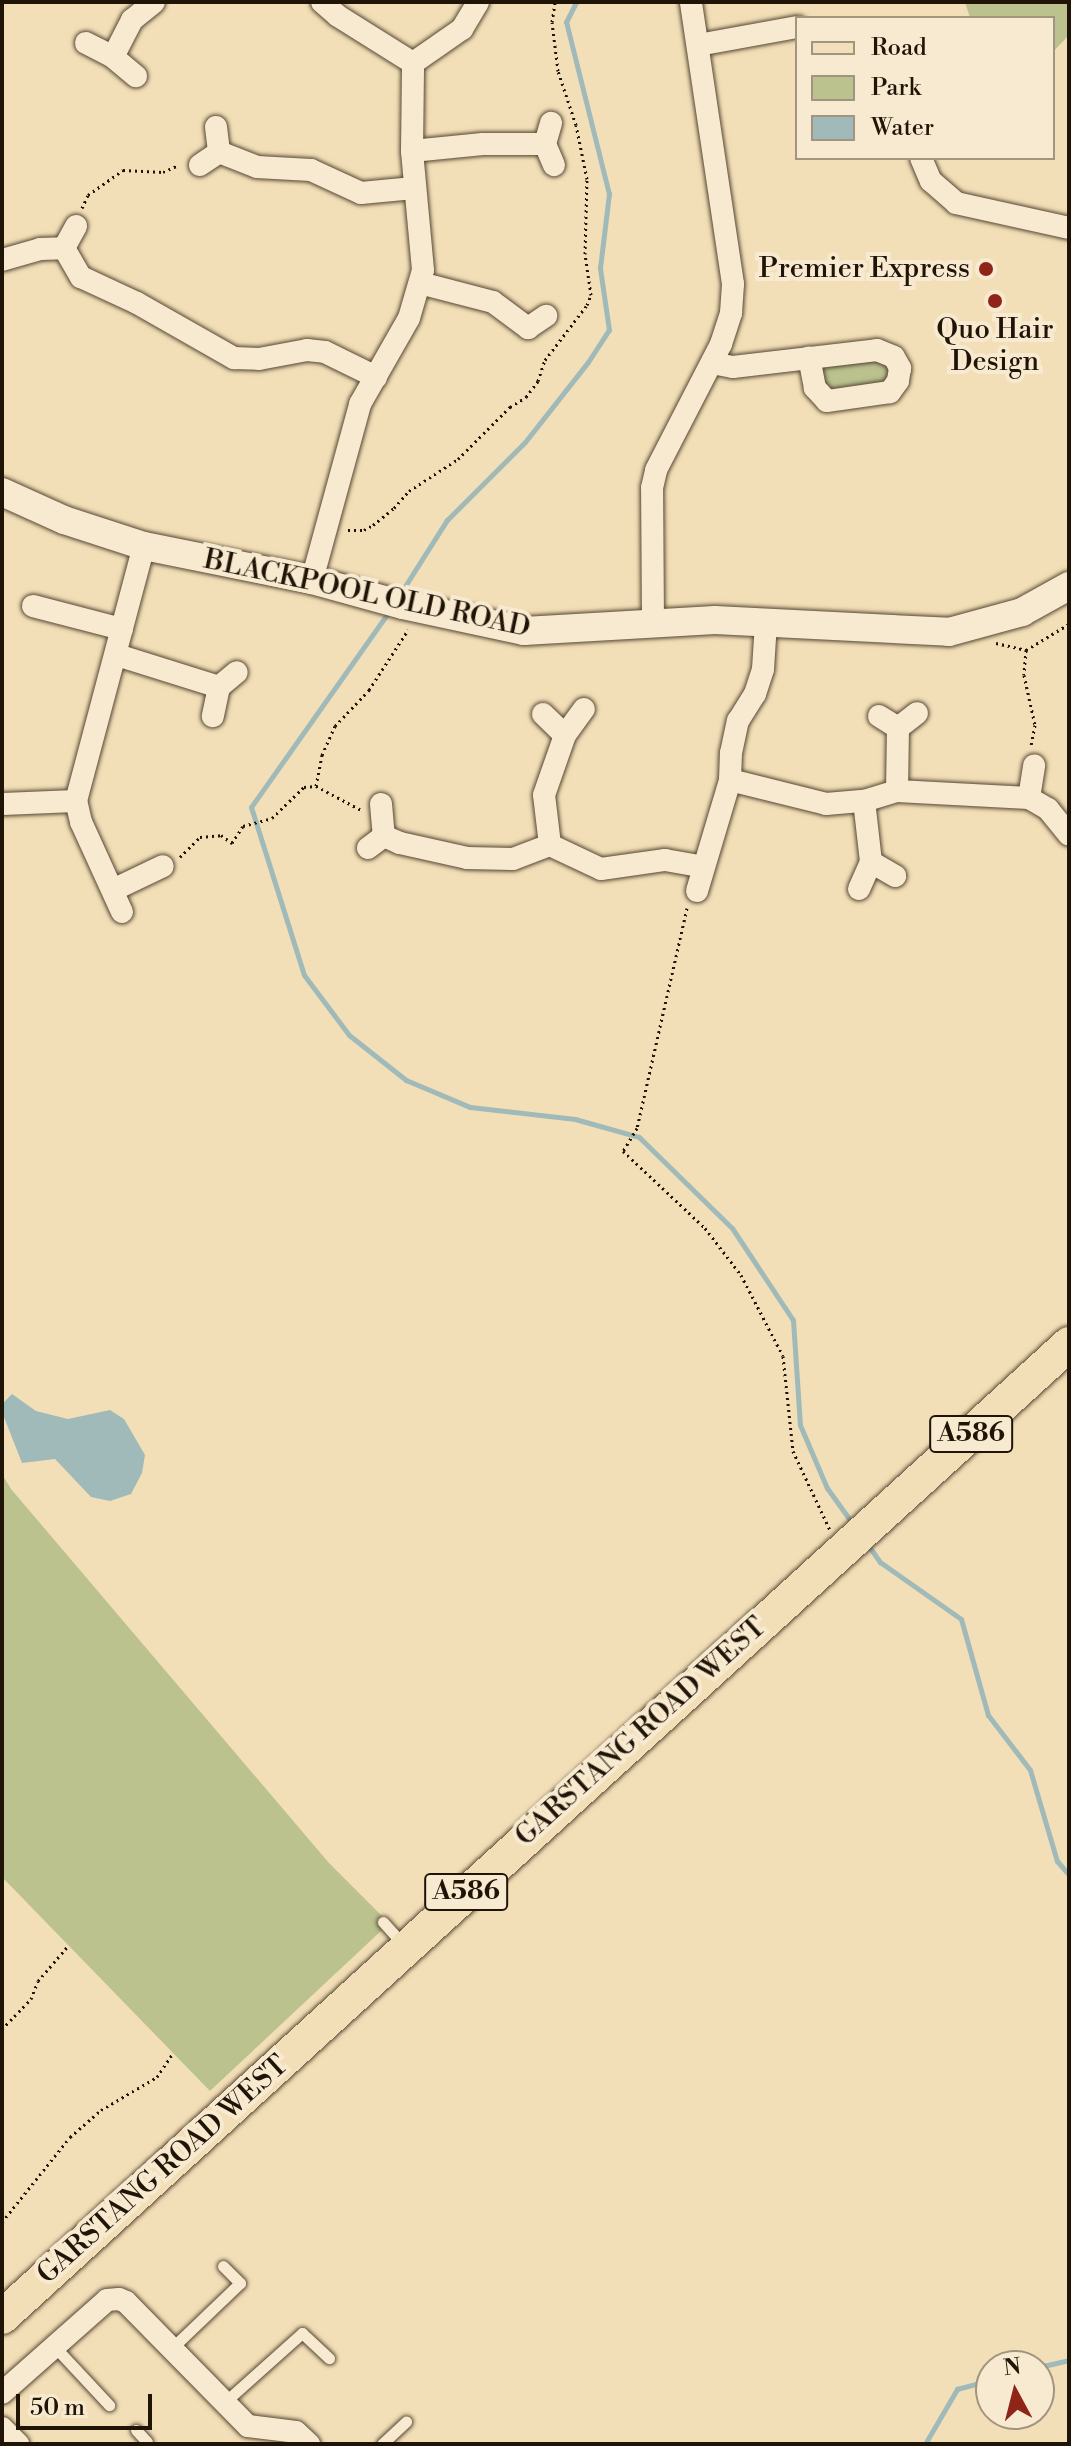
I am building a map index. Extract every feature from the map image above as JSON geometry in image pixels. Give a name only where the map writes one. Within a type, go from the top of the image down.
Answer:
[{"type":"main road","name":"GARSTANG ROAD WEST","points":[[2,2317],[1069,1344]]},
{"type":"street","points":[[113,57],[132,20],[154,2]]},
{"type":"street","points":[[322,2],[338,16],[413,63]]},
{"type":"street","points":[[413,63],[462,29],[478,2]]},
{"type":"street","points":[[653,622],[652,488],[656,470],[712,363],[731,313],[733,284],[691,2]]},
{"type":"street","points":[[698,45],[795,27]]},
{"type":"street","points":[[86,43],[113,57],[136,76]]},
{"type":"street","points":[[312,580],[360,404],[409,318],[420,283],[423,245],[414,188],[413,63]]},
{"type":"street","points":[[216,127],[219,152]]},
{"type":"street","points":[[412,151],[548,133],[554,165]]},
{"type":"street","points":[[219,152],[267,170],[311,170],[361,193],[414,188]]},
{"type":"street","points":[[200,165],[219,152]]},
{"type":"street","points":[[922,160],[931,181],[956,203],[1069,228]]},
{"type":"street","points":[[64,248],[76,226]]},
{"type":"street","points":[[2,260],[40,249],[64,248]]},
{"type":"street","points":[[64,248],[81,277],[137,303],[234,358],[259,359],[307,350],[325,352],[376,377]]},
{"type":"street","points":[[420,283],[493,302],[532,330]]},
{"type":"street","points":[[712,363],[733,367],[809,358]]},
{"type":"street","name":"BLACKPOOL OLD ROAD","points":[[2,492],[64,520],[144,546],[312,580],[401,604],[524,631],[653,622],[766,623],[949,632],[1022,612],[1069,586]]},
{"type":"street","points":[[122,912],[81,822],[76,801],[144,546]]},
{"type":"street","points":[[33,606],[122,629]]},
{"type":"street","points":[[697,891],[730,780],[731,753],[738,721],[755,694],[763,669],[766,623]]},
{"type":"street","points":[[117,655],[219,687]]},
{"type":"street","points":[[213,716],[219,687],[237,672]]},
{"type":"street","points":[[550,845],[544,795],[565,735],[584,709]]},
{"type":"street","points":[[897,791],[888,722],[917,713]]},
{"type":"street","points":[[543,714],[565,735]]},
{"type":"street","points":[[1029,798],[1034,767]]},
{"type":"street","points":[[730,780],[826,804],[864,801],[897,791],[1029,798],[1048,809],[1069,835]]},
{"type":"street","points":[[2,804],[76,801]]},
{"type":"street","points":[[859,889],[871,862],[864,801]]},
{"type":"street","points":[[379,826],[400,843],[492,860],[513,859],[550,845],[601,869],[665,860],[703,867]]},
{"type":"street","points":[[871,862],[895,876]]},
{"type":"street","points":[[113,890],[163,866]]},
{"type":"street","points":[[2,2393],[107,2300],[114,2299],[126,2302],[226,2401],[246,2435],[296,2432],[309,2444]]},
{"type":"street","points":[[2,2428],[18,2444]]},
{"type":"lane","points":[[383,1922],[406,1947]]},
{"type":"lane","points":[[172,2348],[240,2283],[223,2266]]},
{"type":"lane","points":[[226,2401],[302,2333],[329,2358]]},
{"type":"lane","points":[[54,2346],[109,2405]]},
{"type":"lane","points":[[382,2444],[406,2422]]},
{"type":"lane","points":[[136,2430],[147,2443]]},
{"type":"path","points":[[76,226],[88,195],[123,170],[163,172],[188,160],[200,165]]},
{"type":"path","points":[[316,786],[322,755],[335,726],[369,690],[412,623],[401,604]]},
{"type":"path","points":[[1026,650],[1024,675],[1035,725],[1028,757],[1034,767]]},
{"type":"path","points":[[163,866],[184,855],[200,837],[221,835],[232,843],[243,826],[258,819],[272,818],[304,787],[316,786],[363,811],[379,826]]},
{"type":"path","points":[[697,891],[689,898],[637,1128],[623,1151],[705,1228],[741,1275],[783,1356],[793,1451],[854,1539]]},
{"type":"path","points":[[2,2029],[31,1999],[38,1981],[68,1946]]},
{"type":"path","points":[[2,2222],[70,2137],[101,2110],[157,2077],[173,2053]]},
{"type":"green space","points":[[965,2],[1069,2],[1069,35],[1055,50],[1055,16],[969,16]]},
{"type":"green space","points":[[877,350],[898,381],[827,401],[809,358]]},
{"type":"green space","points":[[2,1474],[11,1489],[329,1863],[382,1916],[382,1930],[210,2091],[2,1877]]},
{"type":"water","points":[[12,1394],[36,1411],[68,1419],[110,1410],[124,1419],[145,1455],[142,1473],[131,1494],[110,1501],[91,1497],[55,1459],[22,1463],[2,1412],[2,1404]]},
{"type":"waterway","points":[[400,594],[447,520],[525,442],[609,330],[600,268],[609,194],[566,22],[576,2]]},
{"type":"waterway","points":[[390,610],[251,807],[304,975],[349,1035],[406,1080],[470,1107],[575,1119],[639,1137],[732,1228],[793,1320],[800,1425],[827,1488],[853,1524]]},
{"type":"waterway","points":[[868,1545],[880,1562],[961,1619],[988,1715],[1030,1770],[1057,1861],[1069,1875]]},
{"type":"waterway","points":[[1055,2363],[1069,2360]]},
{"type":"waterway","points":[[925,2444],[957,2389],[975,2384]]},
{"type":"place","name":"Premier Express","points":[[986,269]]},
{"type":"place","name":"Quo Hair Design","points":[[995,301]]}]
